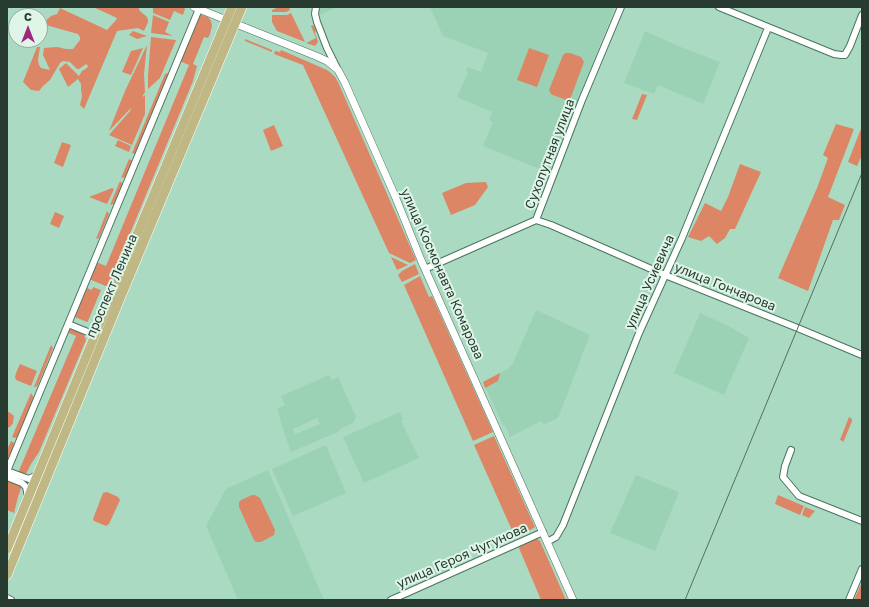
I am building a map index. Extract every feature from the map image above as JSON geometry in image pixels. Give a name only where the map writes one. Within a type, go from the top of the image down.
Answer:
[{"type":"main road","name":"проспект Ленина","points":[[7,549],[232,7]]},
{"type":"main road","name":"проспект Ленина","points":[[7,575],[111,320],[242,7]]},
{"type":"street","points":[[316,7],[315,14],[317,22],[327,48],[338,70]]},
{"type":"street","name":"Сухопутная улица","points":[[425,269],[536,220],[574,121],[621,7]]},
{"type":"street","points":[[719,7],[834,54],[841,55],[845,55],[850,46],[862,14]]},
{"type":"street","name":"улица Космонавта Комарова","points":[[197,8],[316,56],[327,61],[338,70],[573,600]]},
{"type":"street","points":[[37,475],[29,479],[7,471],[197,8]]},
{"type":"street","name":"улица Усиевича","points":[[547,542],[556,537],[563,525],[640,333],[717,154],[768,28]]},
{"type":"street","name":"улица Гончарова","points":[[536,220],[862,355]]},
{"type":"street","points":[[68,324],[95,335]]},
{"type":"street","points":[[791,450],[785,466],[783,477],[799,496],[862,521]]},
{"type":"street","points":[[7,477],[22,483],[26,487],[28,498]]},
{"type":"street","name":"улица Героя Чугунова","points":[[391,600],[543,532]]},
{"type":"street","points":[[849,600],[862,569]]},
{"type":"street","points":[[7,598],[11,600]]},
{"type":"shaded area","points":[[93,7],[138,7],[148,19],[148,22],[144,31],[138,28],[117,31],[84,109],[80,105],[82,96],[81,84],[78,79],[68,87],[59,69],[66,63],[79,76],[82,71],[87,68],[88,66],[86,64],[77,69],[70,62],[63,61],[60,63],[50,80],[39,91],[31,90],[23,82],[37,48],[40,48],[38,60],[39,65],[41,68],[50,70],[43,55],[44,48],[57,47],[73,49],[80,40],[78,34],[48,26],[48,19],[57,14],[60,8],[107,30],[117,18]]},
{"type":"shaded area","points":[[153,7],[183,7],[185,9],[183,15],[174,11],[170,20],[153,13]]},
{"type":"shaded area","points":[[279,7],[289,7],[290,10],[286,12],[272,12],[272,10]]},
{"type":"shaded area","points":[[319,7],[338,7],[319,15]]},
{"type":"shaded area","points":[[430,7],[615,7],[549,173],[483,146],[493,122],[489,120],[492,112],[457,97],[468,72],[466,70],[468,67],[481,72],[488,53],[443,36]]},
{"type":"shaded area","points":[[291,13],[305,42],[277,31],[272,22],[272,15],[287,15]]},
{"type":"shaded area","points":[[153,15],[169,22],[165,32],[173,36],[151,33]]},
{"type":"shaded area","points":[[200,15],[208,17],[211,21],[212,26],[210,34],[208,38],[204,37],[193,64],[197,66],[193,81],[108,287],[89,279],[96,262],[106,266],[189,65],[180,61]]},
{"type":"shaded area","points":[[312,25],[316,30],[315,33],[318,42],[315,46],[306,43],[316,38],[311,26]]},
{"type":"shaded area","points":[[133,31],[147,36],[137,39],[129,35]]},
{"type":"shaded area","points":[[645,31],[720,62],[703,104],[658,85],[654,94],[624,83]]},
{"type":"shaded area","points":[[151,37],[176,40],[160,78],[148,89],[148,75]]},
{"type":"shaded area","points":[[245,39],[272,50],[272,52],[245,41]]},
{"type":"shaded area","points":[[147,45],[144,74],[145,92],[143,95],[143,97],[145,95],[145,114],[132,145],[109,135],[131,108],[109,131],[125,91]]},
{"type":"shaded area","points":[[143,48],[131,75],[122,72],[131,51]]},
{"type":"shaded area","points":[[529,48],[549,55],[537,87],[517,80]]},
{"type":"shaded area","points":[[281,50],[327,70],[335,77],[416,260],[410,263],[389,253],[303,65],[274,54],[275,51],[280,52]]},
{"type":"shaded area","points":[[566,53],[581,57],[584,62],[571,97],[566,100],[551,94],[549,90],[563,55]]},
{"type":"shaded area","points":[[169,73],[135,154],[132,153],[165,74]]},
{"type":"shaded area","points":[[642,94],[647,95],[637,120],[632,119]]},
{"type":"shaded area","points":[[836,124],[854,129],[828,197],[845,205],[839,220],[833,220],[808,291],[778,278],[817,188],[828,158],[823,155]]},
{"type":"shaded area","points":[[274,125],[283,146],[271,151],[263,130]]},
{"type":"shaded area","points":[[862,126],[862,155],[857,166],[848,162]]},
{"type":"shaded area","points":[[118,140],[131,146],[129,152],[115,146]]},
{"type":"shaded area","points":[[62,142],[71,145],[63,167],[54,163]]},
{"type":"shaded area","points":[[129,159],[133,161],[126,177],[121,178]]},
{"type":"shaded area","points":[[740,164],[761,172],[735,229],[730,229],[725,238],[717,244],[709,236],[701,241],[688,237],[705,203],[721,211],[728,197]]},
{"type":"shaded area","points":[[120,181],[122,186],[114,204],[110,205]]},
{"type":"shaded area","points":[[486,182],[488,187],[475,205],[451,215],[442,193],[466,183]]},
{"type":"shaded area","points":[[112,188],[114,189],[107,204],[89,197]]},
{"type":"shaded area","points":[[107,211],[109,214],[99,238],[96,239]]},
{"type":"shaded area","points":[[55,212],[64,216],[59,228],[50,224]]},
{"type":"shaded area","points":[[391,257],[408,265],[397,270]]},
{"type":"shaded area","points":[[415,264],[419,274],[402,282],[398,275]]},
{"type":"shaded area","points":[[420,276],[429,297],[432,296],[493,432],[473,441],[404,285]]},
{"type":"shaded area","points":[[93,287],[101,290],[87,322],[75,317],[74,315],[87,288],[92,290]]},
{"type":"shaded area","points":[[536,310],[590,335],[558,418],[543,425],[541,421],[510,437],[483,382],[508,369],[513,363]]},
{"type":"shaded area","points":[[700,313],[727,325],[749,338],[724,395],[674,373]]},
{"type":"shaded area","points":[[71,329],[82,333],[86,340],[39,452],[26,474],[18,473],[76,336],[67,332]]},
{"type":"shaded area","points":[[51,345],[53,348],[38,385],[34,387]]},
{"type":"shaded area","points":[[20,364],[37,371],[31,386],[16,380],[16,373]]},
{"type":"shaded area","points":[[500,373],[498,381],[485,388],[483,382]]},
{"type":"shaded area","points":[[329,375],[332,380],[338,377],[356,417],[353,423],[340,429],[338,432],[291,452],[277,409],[285,405],[281,396]],"holes":[[[317,418],[320,424],[295,434],[293,429]]]},
{"type":"shaded area","points":[[31,393],[34,398],[18,437],[12,437]]},
{"type":"shaded area","points":[[7,412],[14,416],[13,423],[7,428]]},
{"type":"shaded area","points":[[400,412],[403,419],[401,421],[419,458],[364,483],[343,437]]},
{"type":"shaded area","points":[[849,417],[852,421],[843,443],[843,441],[840,440]]},
{"type":"shaded area","points":[[494,436],[535,527],[515,537],[474,445]]},
{"type":"shaded area","points":[[11,441],[15,445],[9,457],[7,456],[7,450]]},
{"type":"shaded area","points":[[326,445],[346,493],[293,516],[272,469]]},
{"type":"shaded area","points":[[268,470],[324,600],[238,600],[206,526],[226,489]]},
{"type":"shaded area","points":[[636,475],[679,492],[655,551],[610,533]]},
{"type":"shaded area","points":[[7,480],[21,485],[14,513],[7,510]]},
{"type":"shaded area","points":[[107,492],[118,497],[120,500],[109,524],[106,526],[94,521],[93,519],[103,493]]},
{"type":"shaded area","points":[[252,495],[260,498],[275,530],[274,535],[261,542],[256,542],[254,540],[239,507],[239,502],[241,500]]},
{"type":"shaded area","points":[[778,495],[804,506],[800,515],[775,504]]},
{"type":"shaded area","points":[[805,507],[815,511],[809,518],[802,515]]},
{"type":"shaded area","points":[[536,538],[540,541],[566,600],[541,600],[519,548],[521,545]]},
{"type":"shaded area","points":[[862,582],[862,600],[854,600]]},
{"type":"tram line","points":[[685,600],[862,173]]}]
